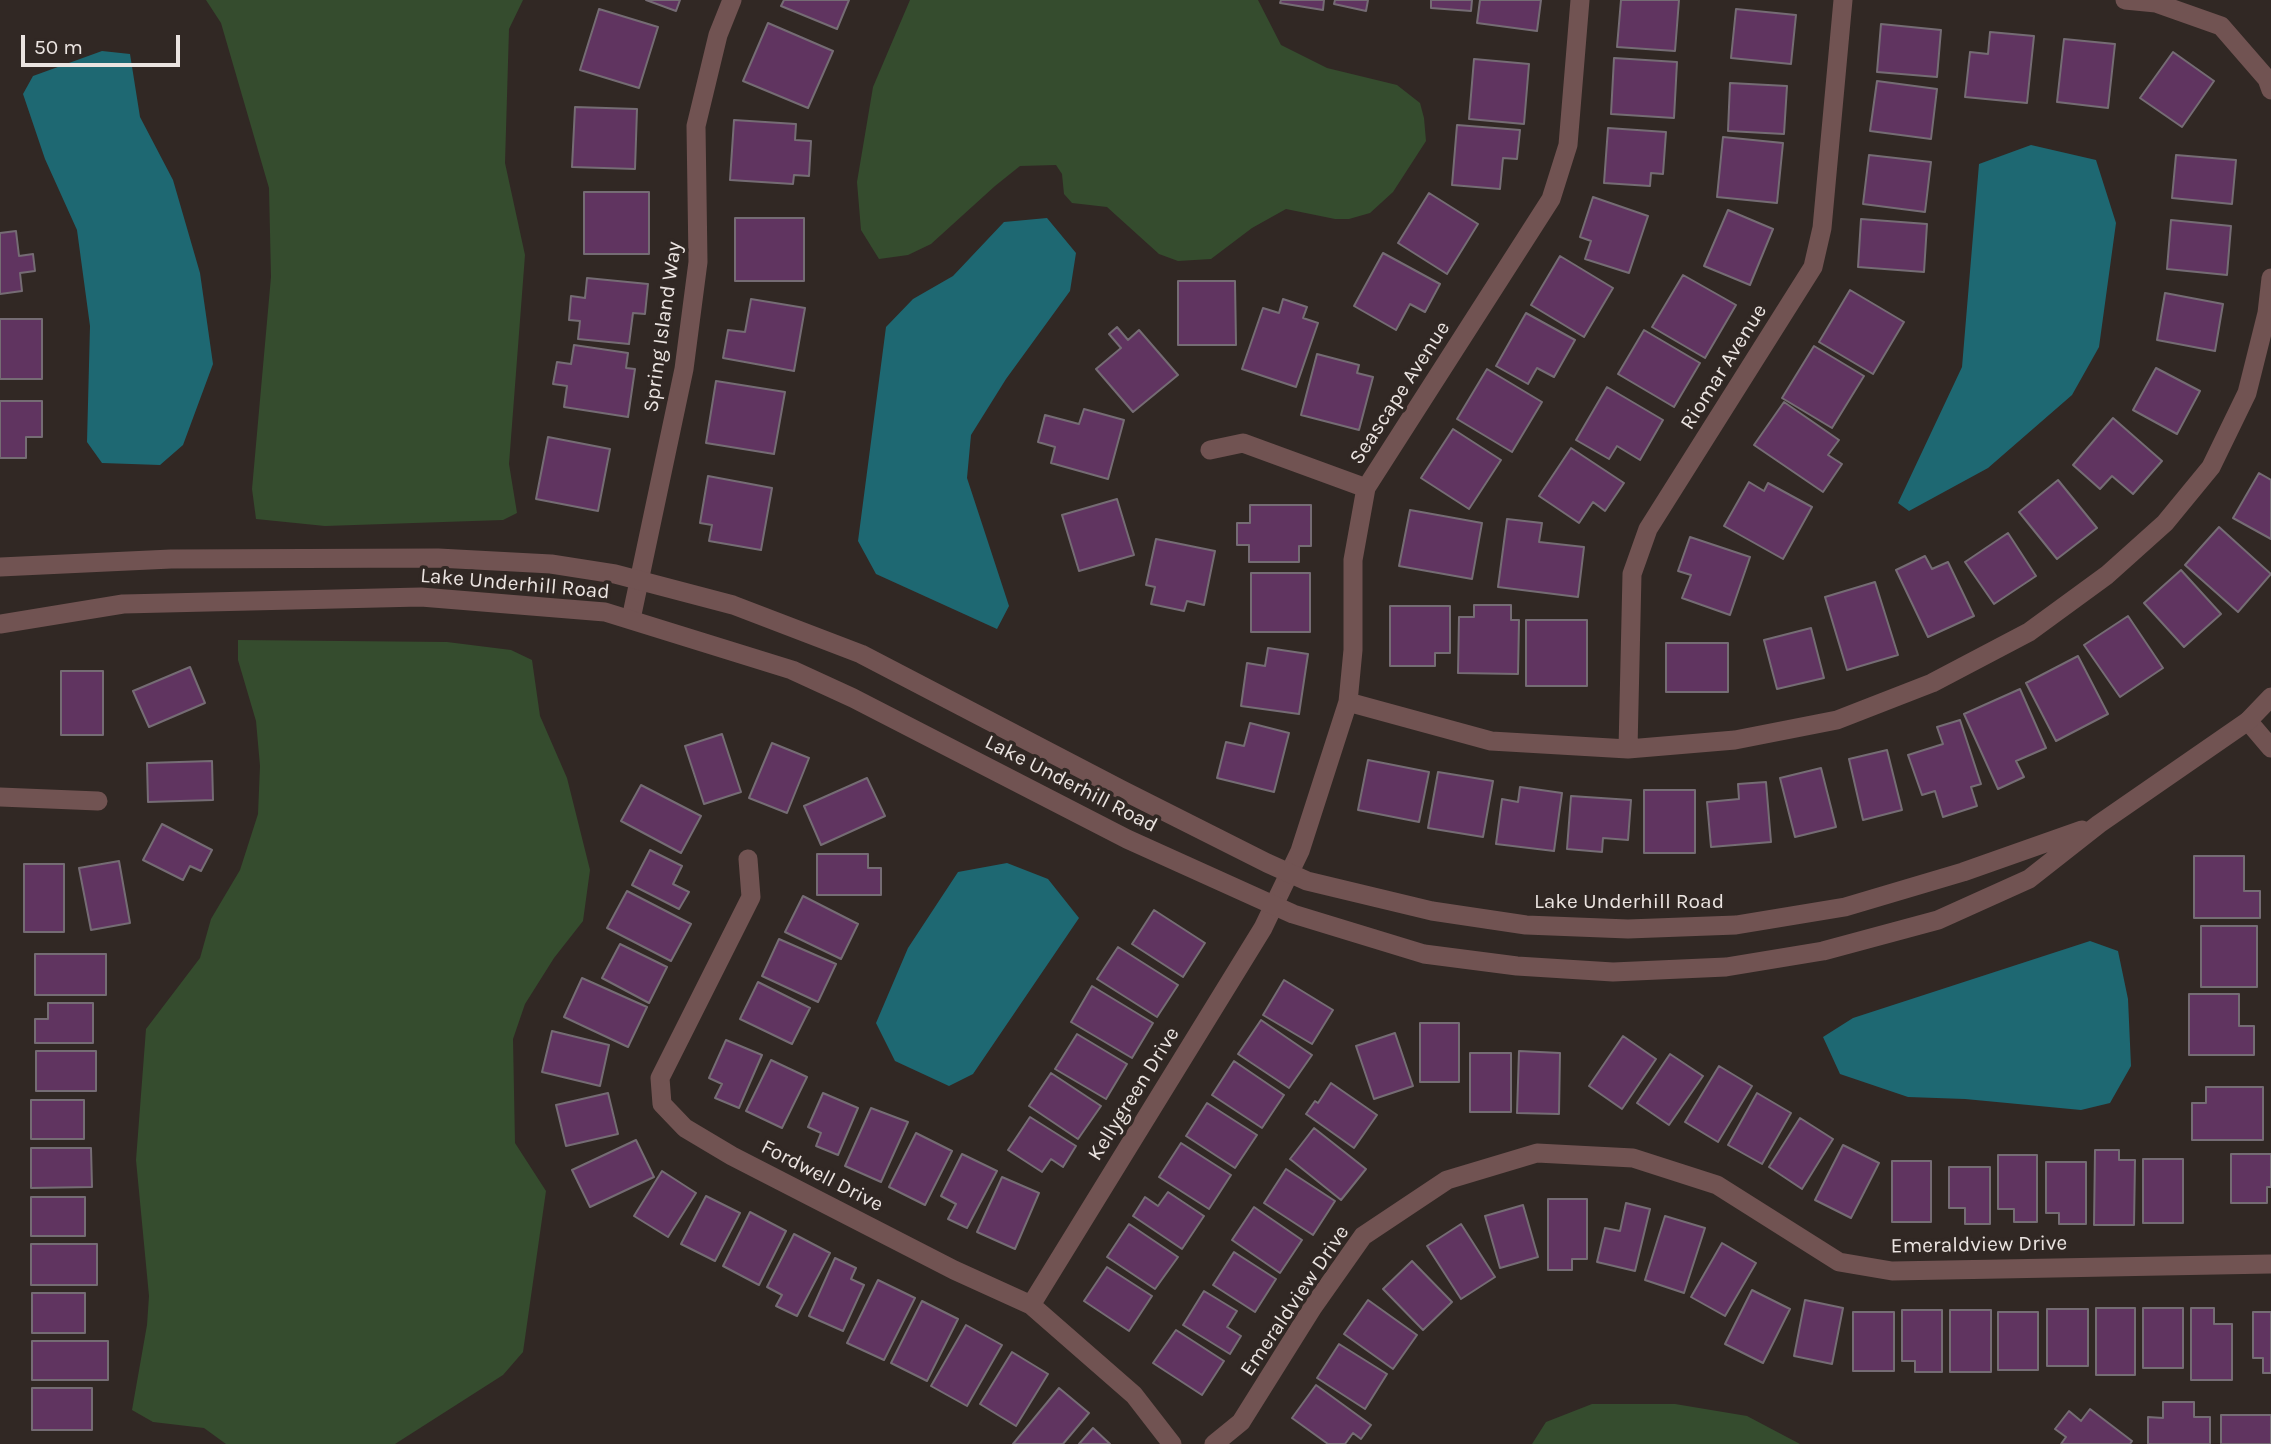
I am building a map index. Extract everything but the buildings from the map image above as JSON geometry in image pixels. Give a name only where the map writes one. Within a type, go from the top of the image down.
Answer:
[{"type":"street","name":"Spring Island Way","points":[[631,619],[684,369],[698,262],[696,126],[718,35],[732,0]]},
{"type":"street","name":"Seascape Avenue","points":[[1273,906],[1300,851],[1348,702],[1353,650],[1353,560],[1366,488],[1551,199],[1568,145],[1580,0]]},
{"type":"street","name":"Riomar Avenue","points":[[1628,749],[1632,574],[1648,529],[1813,267],[1822,228],[1843,0]]},
{"type":"street","points":[[2125,0],[2156,3],[2221,26],[2267,79],[2271,90]]},
{"type":"street","points":[[1348,702],[1491,741],[1628,749],[1735,740],[1837,720],[1932,684],[2029,632],[2107,575],[2165,523],[2211,467],[2247,393],[2267,313],[2271,278]]},
{"type":"street","points":[[1210,450],[1243,443],[1366,488]]},
{"type":"street","name":"Lake Underhill Road","points":[[0,567],[171,559],[438,558],[551,564],[640,580],[733,605],[861,654],[1122,790],[1307,881],[1432,911],[1526,925],[1628,929],[1736,925],[1844,907],[1963,872],[2099,824]]},
{"type":"street","name":"Lake Underhill Road","points":[[0,624],[123,604],[421,597],[605,612],[792,670],[853,698],[1127,839],[1273,906],[1424,954],[1517,966],[1613,972],[1726,967],[1822,951],[1938,920],[2029,878],[2099,824],[2248,722],[2271,697]]},
{"type":"street","points":[[2248,722],[2271,748]]},
{"type":"street","points":[[0,797],[98,801]]},
{"type":"street","name":"Fordwell Drive","points":[[748,859],[751,897],[660,1078],[662,1104],[685,1128],[732,1156],[954,1270],[1031,1305],[1134,1395],[1172,1444]]},
{"type":"street","name":"Kellygreen Drive","points":[[1031,1305],[1263,928],[1273,906]]},
{"type":"street","name":"Emeraldview Drive","points":[[1214,1444],[1241,1422],[1313,1307],[1363,1236],[1447,1180],[1537,1153],[1633,1158],[1717,1185],[1839,1262],[1892,1271],[2271,1264]]},
{"type":"green space","points":[[206,0],[523,0],[509,29],[505,163],[525,255],[509,464],[517,513],[503,520],[325,526],[256,519],[252,489],[271,277],[269,188],[221,23]]},
{"type":"green space","points":[[910,0],[1258,0],[1281,45],[1327,68],[1397,85],[1420,103],[1426,141],[1393,192],[1370,213],[1349,219],[1335,219],[1286,209],[1252,228],[1211,259],[1178,261],[1159,254],[1107,207],[1072,203],[1064,194],[1062,174],[1056,165],[1020,166],[931,244],[908,255],[879,259],[861,230],[857,182],[873,87]]},
{"type":"green space","points":[[238,640],[447,642],[511,650],[532,660],[540,716],[567,778],[590,870],[583,921],[554,958],[525,1004],[513,1039],[515,1143],[546,1191],[523,1352],[503,1375],[395,1444],[226,1444],[204,1428],[153,1422],[132,1410],[147,1325],[149,1296],[136,1160],[146,1029],[200,958],[211,919],[240,870],[258,814],[260,766],[256,721],[238,660]]},
{"type":"green space","points":[[1592,1404],[1675,1404],[1747,1416],[1800,1444],[1532,1444],[1546,1422]]},
{"type":"water","points":[[102,51],[130,54],[140,117],[173,180],[200,273],[213,364],[183,445],[160,465],[102,463],[87,442],[90,326],[77,230],[45,159],[23,94],[33,76]]},
{"type":"water","points":[[2031,145],[2096,160],[2116,223],[2099,347],[2072,395],[1988,468],[1909,511],[1898,503],[1962,367],[1979,164]]},
{"type":"water","points":[[1047,218],[1076,253],[1070,291],[1006,379],[971,435],[967,478],[1009,606],[997,629],[876,574],[858,541],[886,327],[913,299],[953,276],[1004,222]]},
{"type":"water","points":[[1007,863],[1048,879],[1079,918],[973,1074],[949,1086],[895,1061],[876,1023],[908,948],[958,872]]},
{"type":"water","points":[[2090,941],[2118,951],[2128,999],[2131,1066],[2110,1103],[2081,1110],[1965,1099],[1908,1097],[1840,1074],[1823,1037],[1853,1018]]}]
